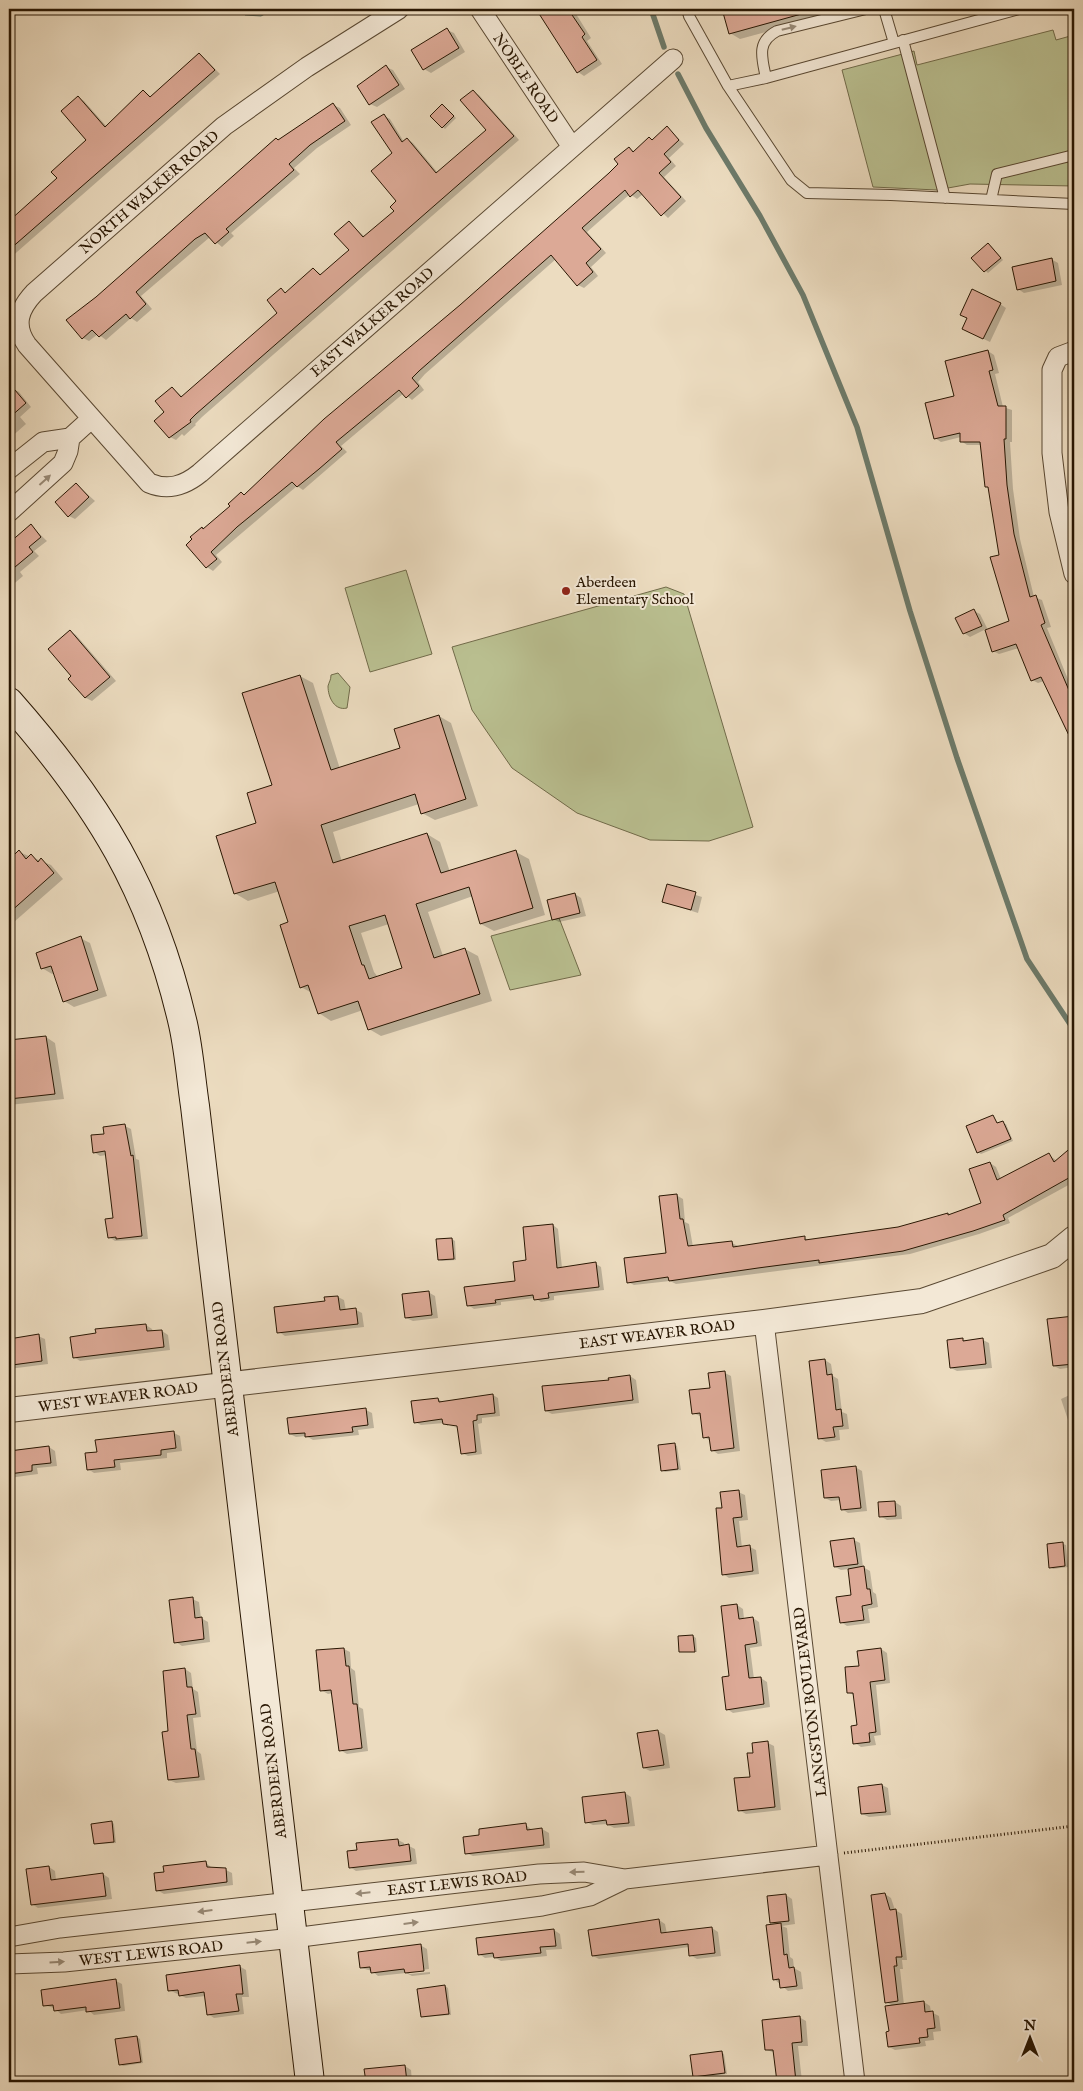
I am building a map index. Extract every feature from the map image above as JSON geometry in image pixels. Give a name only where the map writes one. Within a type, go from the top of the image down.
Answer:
[{"type":"main road","name":"ABERDEEN ROAD","points":[[9,702],[72,778],[106,829],[140,891],[162,949],[187,1049],[310,2082]]},
{"type":"street","name":"NORTH WALKER ROAD","points":[[91,420],[23,339],[18,320],[29,298],[224,126],[307,66],[399,9]]},
{"type":"street","name":"NOBLE ROAD","points":[[480,9],[572,146]]},
{"type":"street","name":"EAST WALKER ROAD","points":[[91,420],[149,483],[170,488],[186,483],[673,59]]},
{"type":"street","points":[[1074,351],[1058,357],[1052,370],[1050,391],[1052,453],[1059,512],[1074,574]]},
{"type":"street","points":[[9,470],[43,442],[70,438],[91,420]]},
{"type":"street","points":[[9,512],[63,463],[68,451],[70,438]]},
{"type":"street","name":"EAST WEAVER ROAD","points":[[227,1384],[764,1322],[922,1301],[1052,1256],[1074,1238]]},
{"type":"street","name":"LANGSTON BOULEVARD","points":[[764,1322],[855,2082]]},
{"type":"street","name":"WEST WEAVER ROAD","points":[[9,1410],[227,1384]]},
{"type":"street","name":"EAST LEWIS ROAD","points":[[288,1902],[539,1874],[584,1872],[625,1879],[828,1854]]},
{"type":"street","name":"EAST LEWIS ROAD","points":[[293,1938],[542,1906],[590,1896],[625,1879]]},
{"type":"street","points":[[9,1938],[60,1928],[288,1902]]},
{"type":"street","name":"WEST LEWIS ROAD","points":[[9,1964],[64,1962],[293,1938]]},
{"type":"lane","points":[[687,9],[689,16],[728,86],[791,180],[807,193],[1074,204]]},
{"type":"lane","points":[[766,78],[762,48],[767,36],[777,31],[866,9]]},
{"type":"lane","points":[[884,9],[898,41],[945,198]]},
{"type":"lane","points":[[728,86],[766,78],[1020,9]]},
{"type":"lane","points":[[991,200],[997,174],[1074,155]]},
{"type":"path","points":[[828,1854],[1074,1826]]},
{"type":"green space","points":[[1053,30],[1056,40],[1074,35],[1074,186],[970,184],[937,190],[873,187],[842,70],[914,51],[917,65]]},
{"type":"green space","points":[[406,570],[432,654],[370,672],[345,588]]},
{"type":"green space","points":[[666,587],[684,594],[753,827],[709,841],[650,840],[577,813],[512,768],[472,710],[452,647]]},
{"type":"green space","points":[[338,673],[350,687],[347,708],[336,706],[329,695],[328,686],[331,675]]},
{"type":"green space","points":[[559,918],[581,975],[510,990],[491,936]]},
{"type":"water","points":[[240,9],[274,9],[261,16],[245,15]]},
{"type":"building","points":[[536,9],[568,9],[585,34],[582,37],[597,60],[577,73]]},
{"type":"building","points":[[722,9],[804,9],[805,13],[729,34]]},
{"type":"building","points":[[447,28],[459,48],[423,70],[411,50]]},
{"type":"building","points":[[199,53],[215,70],[9,250],[9,221],[57,178],[51,172],[86,140],[61,111],[78,96],[105,127],[143,90],[150,97]]},
{"type":"building","points":[[386,65],[399,85],[369,105],[357,86]]},
{"type":"building","points":[[473,90],[514,136],[196,414],[190,420],[191,422],[169,438],[154,421],[164,412],[155,401],[172,387],[181,397],[277,313],[267,300],[281,288],[285,293],[313,268],[320,275],[349,250],[334,234],[349,221],[363,237],[394,211],[390,207],[396,201],[371,171],[392,153],[371,122],[384,114],[402,142],[407,138],[436,173],[486,130],[460,100]]},
{"type":"building","points":[[333,103],[345,121],[310,145],[289,164],[294,170],[226,229],[229,232],[215,244],[205,233],[195,239],[136,292],[146,304],[130,319],[126,314],[99,337],[92,330],[82,339],[66,320],[96,297],[276,138],[278,140]]},
{"type":"building","points":[[442,104],[454,116],[442,128],[430,116]]},
{"type":"building","points":[[667,126],[679,140],[664,154],[671,162],[659,173],[681,197],[661,216],[638,190],[630,197],[625,190],[582,228],[601,249],[586,263],[593,272],[577,286],[551,255],[419,371],[412,378],[419,386],[406,398],[399,390],[336,442],[342,449],[319,469],[297,487],[292,482],[237,527],[211,552],[217,559],[206,568],[186,545],[192,539],[190,537],[202,527],[203,529],[230,506],[228,504],[241,492],[244,495],[324,419],[460,305],[609,173],[618,164],[614,159],[629,147],[633,152],[649,137],[652,140]]},
{"type":"building","points":[[988,243],[1001,258],[984,272],[971,258]]},
{"type":"building","points":[[1052,258],[1056,281],[1017,290],[1012,267]]},
{"type":"building","points":[[972,289],[1001,303],[983,339],[962,329],[967,318],[960,315]]},
{"type":"building","points":[[988,350],[993,370],[989,371],[998,406],[1006,406],[1006,439],[1004,439],[1007,485],[1014,534],[1030,597],[1036,595],[1045,623],[1041,625],[1074,702],[1074,746],[1041,677],[1031,681],[1016,644],[992,652],[985,630],[1009,621],[990,557],[999,555],[988,487],[985,487],[980,442],[960,442],[960,433],[934,439],[925,403],[954,396],[945,361]]},
{"type":"building","points":[[9,383],[26,403],[9,418]]},
{"type":"building","points":[[76,483],[89,497],[68,517],[55,502]]},
{"type":"building","points":[[31,524],[41,537],[29,547],[33,552],[9,572],[9,543]]},
{"type":"building","points":[[974,609],[982,626],[963,634],[955,618]]},
{"type":"building","points":[[70,630],[110,677],[85,698],[68,679],[71,676],[48,649]]},
{"type":"building","points":[[300,675],[331,770],[400,748],[394,729],[439,715],[466,799],[421,814],[415,794],[321,825],[333,863],[427,833],[441,873],[516,850],[533,908],[480,924],[469,887],[416,904],[434,958],[465,948],[480,994],[368,1030],[358,1001],[318,1014],[308,985],[300,988],[280,925],[288,922],[275,882],[234,894],[216,836],[256,823],[247,793],[272,785],[242,693]],"holes":[[[385,915],[402,968],[369,979],[364,965],[362,965],[349,926]]]},
{"type":"building","points":[[19,850],[26,859],[31,854],[38,862],[41,858],[54,873],[9,913],[9,860]]},
{"type":"building","points":[[667,884],[696,892],[691,910],[662,902]]},
{"type":"building","points":[[575,893],[580,913],[552,920],[547,900]]},
{"type":"building","points":[[81,936],[98,990],[63,1002],[51,966],[41,969],[36,953]]},
{"type":"building","points":[[46,1036],[55,1094],[9,1099],[9,1040]]},
{"type":"building","points":[[993,1115],[997,1123],[1003,1121],[1011,1139],[977,1153],[966,1126]]},
{"type":"building","points":[[125,1124],[131,1156],[133,1155],[142,1236],[116,1239],[116,1237],[108,1238],[105,1219],[113,1218],[105,1151],[93,1153],[91,1135],[104,1134],[103,1127]]},
{"type":"building","points":[[1074,1145],[1074,1175],[1003,1215],[1005,1220],[973,1231],[903,1251],[819,1263],[819,1260],[669,1281],[668,1277],[627,1283],[624,1258],[666,1253],[659,1196],[677,1194],[680,1219],[683,1219],[688,1246],[732,1241],[733,1247],[805,1236],[805,1240],[898,1227],[948,1213],[948,1215],[981,1203],[969,1169],[990,1162],[997,1180],[1049,1153],[1054,1162]]},
{"type":"building","points":[[553,1224],[557,1268],[596,1262],[599,1287],[548,1293],[549,1298],[534,1300],[533,1295],[495,1300],[496,1303],[467,1306],[464,1287],[515,1281],[513,1262],[526,1260],[523,1227]]},
{"type":"building","points":[[452,1238],[454,1259],[438,1260],[436,1239]]},
{"type":"building","points":[[429,1291],[432,1315],[405,1318],[402,1294]]},
{"type":"building","points":[[338,1296],[340,1310],[356,1308],[358,1324],[277,1333],[274,1307],[325,1301],[324,1297]]},
{"type":"building","points":[[1074,1316],[1074,1364],[1053,1366],[1047,1319]]},
{"type":"building","points":[[146,1324],[147,1331],[162,1330],[164,1347],[73,1358],[70,1337],[96,1333],[95,1329]]},
{"type":"building","points":[[39,1334],[42,1361],[12,1365],[11,1360],[9,1360],[9,1339]]},
{"type":"building","points":[[963,1338],[963,1341],[983,1338],[986,1364],[950,1368],[947,1340]]},
{"type":"building","points":[[825,1359],[827,1375],[832,1374],[836,1410],[841,1409],[843,1426],[833,1427],[835,1437],[818,1439],[809,1361]]},
{"type":"building","points":[[725,1371],[734,1448],[711,1451],[709,1437],[703,1438],[700,1413],[692,1414],[689,1390],[710,1388],[708,1373]]},
{"type":"building","points":[[630,1375],[633,1400],[545,1411],[542,1386],[609,1380],[608,1378]]},
{"type":"building","points":[[493,1394],[495,1413],[477,1415],[477,1420],[473,1421],[476,1452],[461,1454],[457,1426],[443,1424],[442,1419],[414,1423],[411,1401],[438,1398],[439,1402]]},
{"type":"building","points":[[366,1408],[368,1425],[352,1427],[353,1432],[305,1437],[305,1433],[289,1434],[287,1418]]},
{"type":"building","points":[[174,1431],[176,1448],[161,1450],[161,1455],[114,1460],[115,1467],[87,1470],[85,1453],[97,1452],[95,1440]]},
{"type":"building","points":[[675,1443],[678,1469],[661,1471],[658,1445]]},
{"type":"building","points":[[49,1446],[51,1463],[32,1465],[32,1471],[9,1474],[9,1451]]},
{"type":"building","points":[[856,1466],[861,1508],[841,1510],[839,1497],[824,1498],[821,1470]]},
{"type":"building","points":[[739,1490],[742,1517],[733,1518],[737,1547],[750,1545],[753,1571],[722,1575],[716,1508],[722,1508],[720,1492]]},
{"type":"building","points":[[895,1501],[896,1516],[879,1517],[878,1502]]},
{"type":"building","points":[[854,1538],[858,1564],[834,1567],[830,1541]]},
{"type":"building","points":[[1063,1542],[1065,1566],[1049,1568],[1047,1544]]},
{"type":"building","points":[[864,1566],[867,1589],[870,1589],[872,1604],[862,1606],[864,1620],[840,1623],[836,1597],[851,1595],[848,1569]]},
{"type":"building","points":[[193,1597],[195,1618],[202,1617],[204,1639],[174,1643],[169,1600]]},
{"type":"building","points":[[737,1604],[739,1619],[753,1617],[757,1643],[745,1645],[749,1678],[761,1677],[764,1704],[726,1710],[722,1677],[729,1676],[721,1606]]},
{"type":"building","points":[[693,1635],[695,1652],[679,1652],[678,1636]]},
{"type":"building","points":[[344,1648],[346,1666],[349,1666],[353,1704],[357,1704],[362,1748],[339,1751],[331,1690],[320,1691],[316,1650]]},
{"type":"building","points":[[881,1648],[885,1680],[870,1682],[876,1732],[869,1733],[870,1742],[853,1744],[851,1726],[857,1725],[853,1693],[847,1693],[845,1667],[859,1666],[857,1651]]},
{"type":"building","points":[[185,1668],[187,1687],[192,1687],[196,1714],[187,1715],[191,1749],[195,1749],[199,1777],[168,1780],[162,1732],[168,1731],[163,1671]]},
{"type":"building","points":[[658,1730],[664,1765],[643,1768],[637,1733]]},
{"type":"building","points":[[768,1741],[775,1807],[738,1811],[734,1778],[750,1777],[747,1753],[753,1753],[752,1743]]},
{"type":"building","points":[[882,1784],[886,1812],[861,1814],[858,1787]]},
{"type":"building","points":[[625,1792],[629,1823],[607,1825],[606,1820],[585,1823],[582,1797]]},
{"type":"building","points":[[112,1821],[114,1842],[94,1844],[91,1824]]},
{"type":"building","points":[[526,1823],[527,1830],[542,1828],[544,1845],[465,1854],[463,1837],[479,1835],[479,1829]]},
{"type":"building","points":[[398,1839],[399,1846],[409,1844],[411,1861],[349,1868],[347,1851],[357,1850],[356,1843]]},
{"type":"building","points":[[206,1861],[207,1867],[226,1868],[227,1882],[156,1891],[154,1873],[164,1872],[163,1866]]},
{"type":"building","points":[[49,1866],[51,1880],[103,1873],[106,1896],[31,1905],[26,1869]]},
{"type":"building","points":[[885,1893],[890,1910],[896,1909],[902,1957],[896,1957],[897,1966],[894,1966],[898,2001],[885,2003],[871,1895]]},
{"type":"building","points":[[786,1894],[789,1921],[770,1923],[767,1896]]},
{"type":"building","points":[[659,1919],[661,1933],[712,1927],[715,1953],[689,1956],[688,1944],[592,1956],[588,1930]]},
{"type":"building","points":[[781,1923],[784,1955],[787,1954],[789,1968],[794,1967],[797,1986],[780,1988],[779,1979],[773,1980],[766,1925]]},
{"type":"building","points":[[554,1929],[556,1946],[540,1947],[541,1953],[494,1958],[493,1953],[478,1955],[476,1938]]},
{"type":"building","points":[[421,1944],[424,1971],[405,1973],[404,1969],[371,1973],[370,1967],[360,1968],[358,1952]]},
{"type":"building","points":[[240,1965],[243,1994],[236,1994],[239,2011],[207,2015],[204,1992],[179,1996],[178,1990],[168,1991],[166,1975]]},
{"type":"building","points":[[116,1979],[120,2008],[86,2012],[86,2007],[54,2011],[53,2005],[43,2006],[41,1990]]},
{"type":"building","points":[[445,1985],[449,2014],[421,2017],[417,1989]]},
{"type":"building","points":[[924,2001],[925,2012],[933,2011],[935,2028],[927,2029],[928,2037],[919,2038],[920,2043],[888,2047],[886,2032],[889,2031],[885,2006]]},
{"type":"building","points":[[800,2016],[802,2042],[792,2043],[796,2082],[777,2082],[773,2050],[765,2050],[762,2020]]},
{"type":"building","points":[[137,2036],[141,2062],[119,2065],[115,2039]]},
{"type":"building","points":[[722,2051],[725,2073],[693,2077],[690,2055]]},
{"type":"building","points":[[405,2065],[407,2082],[366,2082],[364,2069]]},
{"type":"waterway","points":[[651,9],[664,47]]},
{"type":"waterway","points":[[678,74],[706,128],[760,216],[803,295],[857,427],[910,611],[957,758],[1027,959],[1074,1030]]},
{"type":"place","name":"Aberdeen Elementary School","points":[[566,591]]}]
